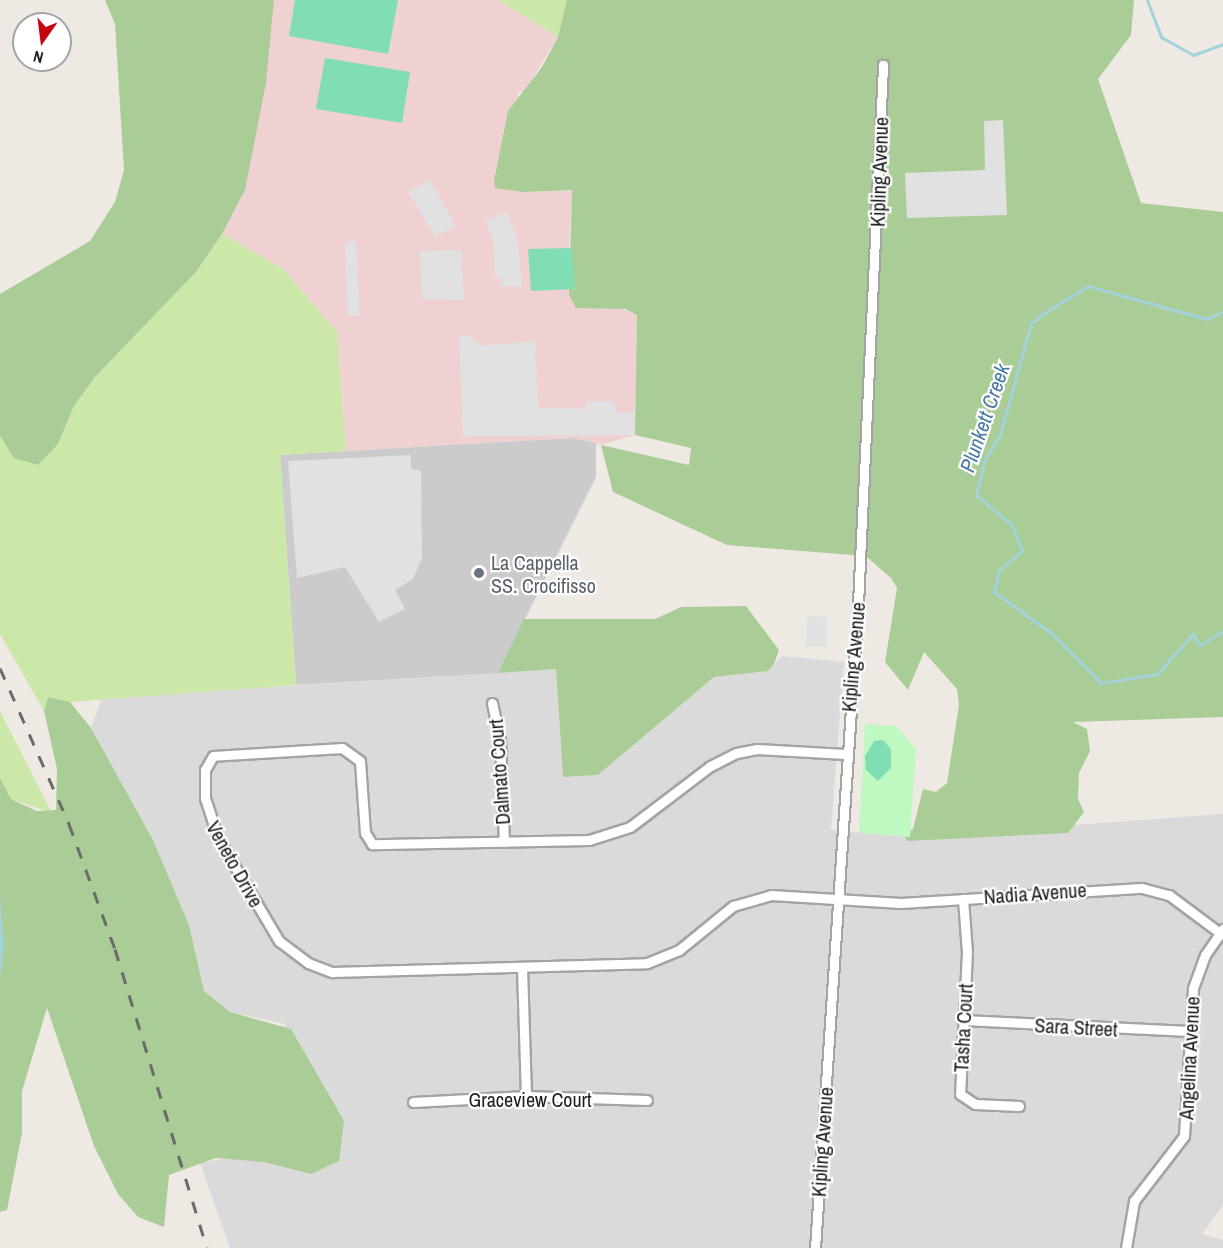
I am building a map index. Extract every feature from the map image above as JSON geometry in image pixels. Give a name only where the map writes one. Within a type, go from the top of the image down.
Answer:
[{"type":"street","name":"Kipling Avenue","points":[[815,1248],[838,900],[845,754],[858,604],[883,65]]},
{"type":"street","name":"Dalmato Court","points":[[492,703],[500,740],[504,842]]},
{"type":"street","name":"Veneto Drive","points":[[838,900],[752,898],[655,961],[344,974],[298,957],[272,931],[213,828],[205,770],[219,754],[348,749],[360,761],[365,833],[372,844],[504,842],[614,835],[709,767],[743,751],[845,754]]},
{"type":"street","name":"Nadia Avenue","points":[[838,900],[894,903],[1142,888],[1181,902],[1221,931]]},
{"type":"street","name":"Tasha Court","points":[[963,898],[963,1020],[960,1094],[975,1104],[1019,1106]]},
{"type":"street","name":"Angelina Avenue","points":[[1126,1248],[1134,1201],[1184,1136],[1195,978],[1221,931]]},
{"type":"street","points":[[522,968],[526,1096]]},
{"type":"street","name":"Sara Street","points":[[963,1020],[1190,1031]]},
{"type":"street","name":"Graceview Court","points":[[413,1102],[526,1096],[647,1100]]},
{"type":"shaded area","points":[[274,0],[498,0],[558,37],[524,92],[518,92],[523,192],[572,190],[567,286],[637,315],[635,435],[601,445],[572,438],[346,451],[337,332],[283,269],[222,234],[245,190]]},
{"type":"shaded area","points":[[1003,120],[1007,215],[907,218],[905,173],[985,170],[984,121]]},
{"type":"shaded area","points":[[430,180],[456,227],[435,236],[408,191]]},
{"type":"shaded area","points":[[506,212],[517,237],[522,287],[500,286],[501,278],[495,278],[493,239],[485,221]]},
{"type":"shaded area","points":[[356,241],[360,316],[348,316],[345,242]]},
{"type":"shaded area","points":[[461,250],[464,300],[422,299],[420,251]]},
{"type":"shaded area","points":[[470,336],[481,346],[535,341],[538,408],[586,409],[586,402],[615,401],[616,413],[635,412],[635,435],[463,436],[459,337]]},
{"type":"shaded area","points":[[572,438],[596,443],[596,477],[498,673],[296,685],[280,455]]},
{"type":"shaded area","points":[[411,455],[411,469],[421,471],[422,558],[413,579],[395,590],[405,609],[379,622],[345,567],[297,578],[288,461]]},
{"type":"shaded area","points":[[807,616],[827,617],[826,647],[806,647]]},
{"type":"shaded area","points":[[782,656],[844,662],[831,830],[910,837],[1223,814],[1223,1205],[1202,1234],[1223,1240],[1223,1248],[230,1248],[200,1163],[235,1157],[264,1162],[285,1024],[230,1012],[204,991],[189,925],[153,840],[91,728],[102,698],[556,669],[563,777],[598,775],[714,677],[768,671]]},
{"type":"green space","points":[[105,0],[274,0],[266,83],[245,190],[222,234],[195,273],[95,377],[74,406],[58,444],[38,465],[14,458],[0,436],[0,294],[90,241],[115,202],[124,170],[115,24]]},
{"type":"green space","points":[[295,0],[398,0],[388,54],[289,36]]},
{"type":"green space","points":[[498,0],[567,0],[558,37]]},
{"type":"green space","points":[[567,0],[1134,0],[1131,35],[1098,79],[1141,203],[1223,212],[1223,717],[1073,722],[1087,729],[1090,751],[1079,773],[1078,799],[1084,812],[1068,833],[907,841],[904,835],[913,829],[923,789],[936,792],[947,783],[959,705],[957,689],[924,652],[908,690],[885,662],[897,588],[891,578],[868,558],[727,545],[613,492],[601,445],[689,465],[691,448],[635,435],[637,315],[625,309],[576,308],[569,295],[572,190],[523,192],[495,188],[494,181],[508,111],[542,67],[558,37]]},
{"type":"green space","points":[[325,58],[410,72],[402,123],[316,109]]},
{"type":"green space","points":[[222,234],[283,269],[337,332],[346,451],[280,455],[296,685],[70,702],[48,697],[44,711],[0,634],[0,436],[14,458],[58,444],[74,406],[95,377],[195,273]]},
{"type":"green space","points":[[572,248],[575,289],[531,291],[528,249]]},
{"type":"green space","points":[[746,606],[779,650],[774,664],[768,671],[714,677],[598,775],[563,777],[556,669],[498,673],[524,619],[655,619],[681,607]]},
{"type":"green space","points":[[48,697],[70,702],[91,728],[153,840],[189,925],[204,991],[230,1012],[291,1029],[344,1121],[339,1161],[311,1174],[264,1162],[216,1158],[169,1175],[164,1227],[138,1217],[118,1194],[94,1146],[47,1008],[22,1091],[22,1133],[7,1210],[0,1212],[0,778],[11,799],[37,811],[56,810],[57,769],[44,711]]},
{"type":"green space","points":[[0,711],[52,813],[11,799],[0,778]]},
{"type":"green space","points":[[865,724],[896,726],[916,749],[910,837],[859,833]]},
{"type":"green space","points":[[883,740],[891,749],[891,768],[878,781],[866,770],[865,756],[874,741]]},
{"type":"water","points":[[0,894],[4,947],[0,978]]},
{"type":"waterway","name":"Plunkett Creek","points":[[1147,0],[1161,37],[1193,55],[1223,44]]},
{"type":"waterway","name":"Plunkett Creek","points":[[1223,312],[1206,319],[1088,286],[1047,311],[1031,323],[1000,435],[985,459],[976,495],[1012,525],[1022,551],[999,570],[994,592],[1050,632],[1101,683],[1157,674],[1193,634],[1200,645],[1223,631]]},
{"type":"railway","points":[[0,668],[69,824],[115,949],[207,1248]]},
{"type":"place","name":"La Cappella SS. Crocifisso","points":[[479,573]]}]
